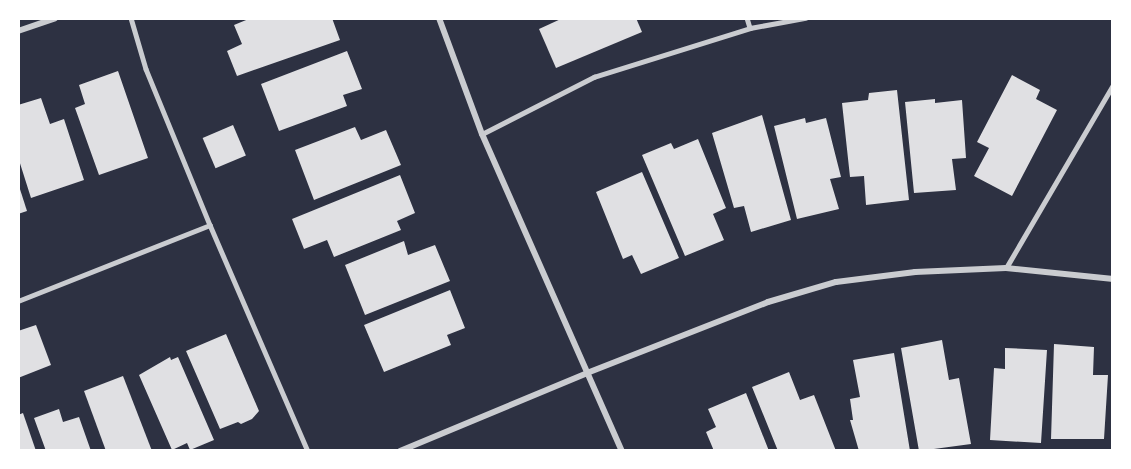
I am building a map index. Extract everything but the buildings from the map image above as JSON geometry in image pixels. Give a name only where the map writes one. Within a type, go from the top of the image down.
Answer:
[{"type":"street","points":[[18,31],[56,18]]},
{"type":"street","points":[[439,18],[482,134],[622,451]]},
{"type":"street","points":[[400,451],[586,373],[768,302],[836,282],[915,272],[1006,268],[1113,279]]},
{"type":"lane","points":[[131,18],[146,69],[210,225],[308,451]]},
{"type":"lane","points":[[747,18],[750,28]]},
{"type":"lane","points":[[482,134],[594,77],[750,28],[805,18]]},
{"type":"lane","points":[[1006,268],[1113,85]]},
{"type":"lane","points":[[18,301],[210,225]]}]
